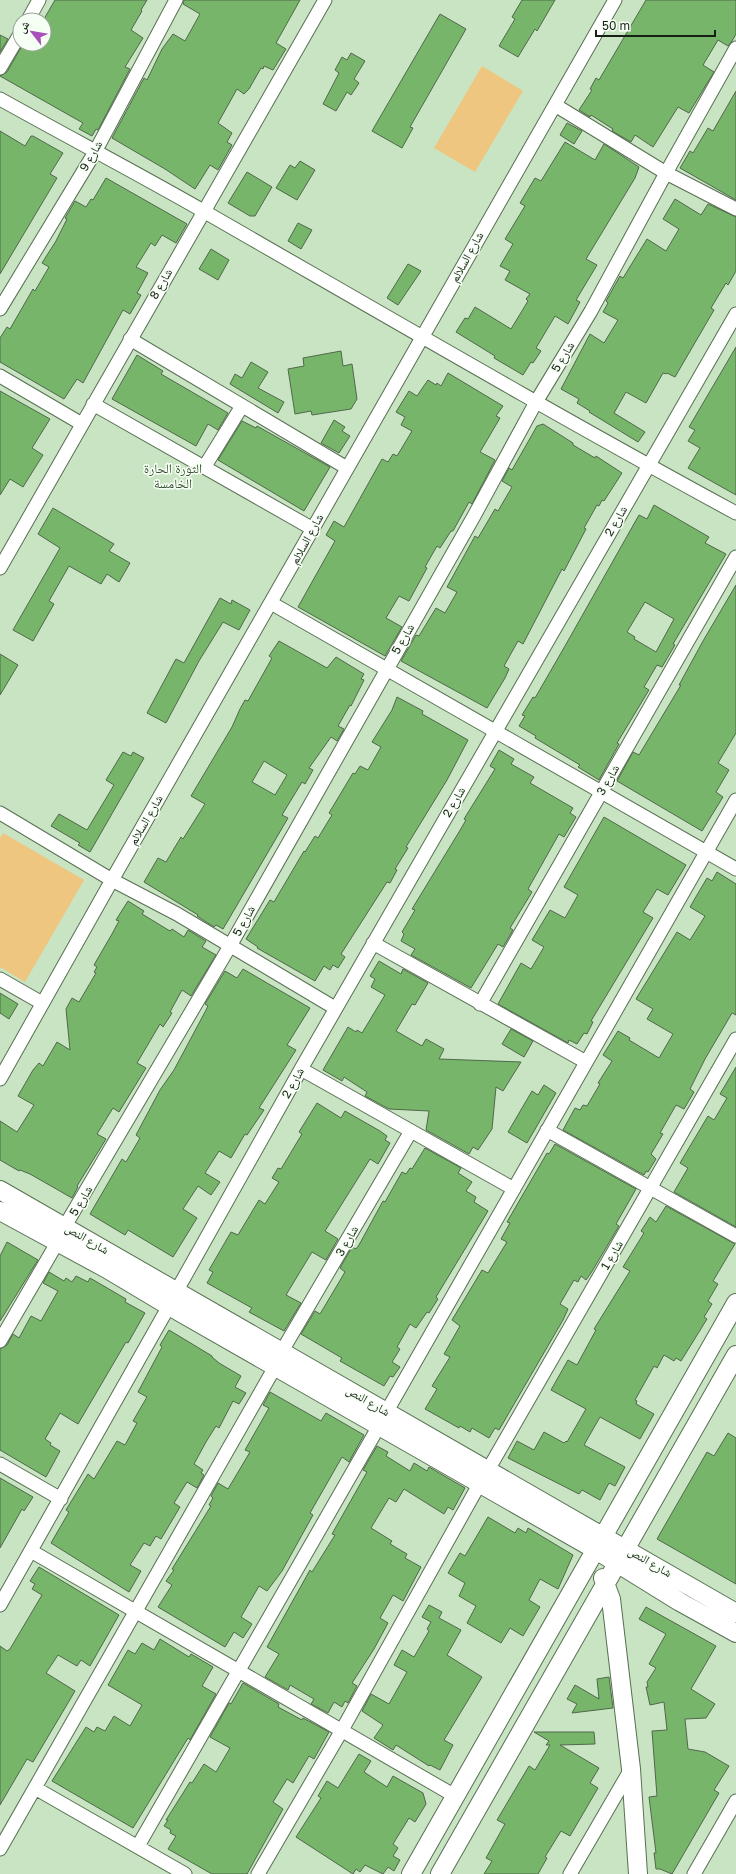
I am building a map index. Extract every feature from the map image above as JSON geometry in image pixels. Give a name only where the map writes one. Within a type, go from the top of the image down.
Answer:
[{"type":"street","points":[[32,12],[39,0]]},
{"type":"street","name":"شارع 9","points":[[0,309],[95,152],[176,0]]},
{"type":"street","name":"شارع 8","points":[[0,568],[324,0]]},
{"type":"street","name":"شارع السلالم","points":[[0,1079],[112,880],[615,0]]},
{"type":"street","points":[[0,68],[12,48]]},
{"type":"street","name":"شارع 5","points":[[65,1226],[230,946],[386,668],[474,516],[536,402],[590,311],[736,48]]},
{"type":"street","points":[[0,100],[203,211],[423,338],[736,513]]},
{"type":"street","points":[[555,105],[666,173],[736,209]]},
{"type":"street","name":"شارع 2","points":[[0,1605],[61,1499],[335,1008],[736,314]]},
{"type":"street","points":[[130,339],[347,468]]},
{"type":"street","points":[[0,376],[82,424]]},
{"type":"street","points":[[93,404],[205,466],[313,529]]},
{"type":"street","points":[[205,466],[242,406]]},
{"type":"street","name":"شارع 3","points":[[480,1004],[736,556]]},
{"type":"street","points":[[271,603],[736,869]]},
{"type":"street","points":[[138,1846],[736,800]]},
{"type":"street","points":[[0,814],[112,880],[177,914],[335,1008]]},
{"type":"street","points":[[373,943],[586,1062]]},
{"type":"street","points":[[0,979],[42,1003]]},
{"type":"street","name":"شارع 1","points":[[258,1874],[342,1730],[484,1477],[736,1038]]},
{"type":"street","points":[[301,1069],[514,1189]]},
{"type":"street","points":[[547,1130],[736,1236]]},
{"type":"street","name":"شارع 3","points":[[0,1849],[136,1612],[278,1359],[411,1131]]},
{"type":"street","name":"شارع النص","points":[[0,1190],[65,1226],[172,1299]]},
{"type":"street","name":"شارع النص","points":[[0,1211],[107,1269],[172,1299],[383,1419],[484,1477],[616,1563],[680,1602],[736,1633]]},
{"type":"street","points":[[0,1341],[58,1243]]},
{"type":"street","points":[[411,1874],[736,1303]]},
{"type":"street","points":[[440,1874],[736,1354]]},
{"type":"street","points":[[0,1464],[61,1499]]},
{"type":"street","name":"شارع النص","points":[[596,1550],[626,1548],[735,1611]]},
{"type":"street","points":[[596,1550],[611,1599],[631,1770],[638,1874]]},
{"type":"street","points":[[31,1551],[238,1672],[342,1730],[455,1796]]},
{"type":"street","points":[[570,1874],[631,1770]]},
{"type":"street","points":[[36,1788],[185,1874]]},
{"type":"street","points":[[694,1874],[736,1801]]},
{"type":"shaded area","points":[[482,66],[523,91],[475,172],[434,148]]},
{"type":"shaded area","points":[[3,833],[84,880],[25,982],[0,967],[0,838]]},
{"type":"building","points":[[55,0],[147,0],[131,30],[143,38],[125,67],[130,69],[98,130],[96,129],[92,136],[79,129],[83,123],[0,76],[7,72],[18,52],[52,52],[52,12],[48,12]]},
{"type":"building","points":[[184,0],[300,0],[276,43],[286,49],[273,70],[264,66],[263,69],[261,68],[249,89],[244,94],[237,89],[218,123],[232,133],[227,142],[232,145],[218,170],[210,165],[195,189],[165,169],[112,138],[144,78],[147,80],[162,49],[173,34],[185,41],[200,14],[183,4]]},
{"type":"building","points":[[522,0],[555,0],[537,31],[535,29],[518,57],[499,46],[515,19],[512,17]]},
{"type":"building","points":[[646,0],[736,0],[736,34],[728,46],[718,40],[703,65],[714,72],[689,113],[678,107],[653,147],[635,135],[631,142],[612,131],[613,129],[591,115],[590,117],[579,110],[592,90],[590,89],[596,78],[599,80]]},
{"type":"building","points":[[440,14],[466,29],[410,127],[413,128],[402,148],[372,131]]},
{"type":"building","points":[[0,35],[8,39],[0,52]]},
{"type":"building","points":[[351,53],[365,61],[354,79],[359,83],[351,95],[347,92],[336,111],[323,104],[339,73],[335,70],[342,57],[347,60]]},
{"type":"building","points":[[736,91],[736,200],[680,168],[690,151],[693,153],[708,128],[713,131]]},
{"type":"building","points":[[567,123],[582,131],[574,144],[560,135]]},
{"type":"building","points":[[0,131],[25,146],[31,136],[33,136],[63,153],[50,174],[57,178],[0,274]]},
{"type":"building","points":[[565,142],[595,160],[604,144],[639,167],[635,178],[586,259],[597,265],[576,300],[580,302],[568,324],[555,316],[536,348],[541,351],[533,363],[531,362],[523,375],[494,358],[495,356],[456,332],[465,318],[468,319],[475,307],[511,329],[528,301],[526,299],[530,294],[505,280],[510,271],[500,266],[513,244],[505,239],[525,206],[520,203],[535,178],[541,181]]},
{"type":"building","points":[[300,161],[315,170],[297,200],[276,188],[290,165],[295,168]]},
{"type":"building","points":[[247,172],[272,187],[255,216],[250,216],[228,203]]},
{"type":"building","points":[[106,178],[187,224],[176,243],[162,235],[155,246],[151,243],[136,267],[148,273],[137,293],[141,295],[130,314],[123,310],[83,383],[77,379],[64,399],[0,362],[0,338],[7,327],[10,329],[33,289],[35,291],[49,267],[42,263],[56,241],[67,219],[65,218],[75,201],[86,207],[91,199],[93,200]]},
{"type":"building","points":[[675,199],[701,215],[708,204],[736,217],[736,271],[728,285],[726,283],[711,308],[714,310],[675,377],[667,373],[663,373],[646,403],[626,392],[614,413],[645,432],[638,442],[589,412],[590,411],[577,403],[579,399],[561,389],[590,334],[604,343],[618,320],[603,312],[608,303],[606,301],[620,276],[623,278],[647,239],[666,251],[679,229],[663,219]]},
{"type":"building","points":[[298,223],[312,230],[301,249],[288,241]]},
{"type":"building","points":[[211,249],[229,260],[218,280],[199,269]]},
{"type":"building","points":[[408,264],[421,271],[398,305],[387,298]]},
{"type":"building","points":[[736,347],[736,495],[688,468],[700,448],[688,441],[695,430],[689,427]]},
{"type":"building","points":[[341,351],[343,366],[352,364],[357,399],[351,409],[312,415],[311,411],[295,414],[288,369],[304,366],[303,358]]},
{"type":"building","points":[[137,355],[163,371],[161,374],[228,413],[218,430],[208,424],[196,446],[112,399]]},
{"type":"building","points":[[251,362],[268,372],[258,388],[284,402],[278,413],[230,384],[235,374],[242,378]]},
{"type":"building","points":[[448,373],[503,406],[496,416],[500,418],[480,452],[495,460],[472,504],[469,502],[453,531],[451,531],[440,548],[437,546],[409,601],[399,596],[386,618],[402,627],[385,656],[298,607],[335,541],[326,535],[334,521],[344,527],[382,459],[388,462],[393,454],[397,456],[412,431],[401,425],[405,417],[396,412],[409,391],[417,396],[428,380],[441,386]]},
{"type":"building","points":[[0,391],[50,419],[32,448],[43,455],[23,487],[10,479],[0,495]]},
{"type":"building","points":[[334,420],[345,427],[342,431],[350,436],[339,453],[321,443]]},
{"type":"building","points":[[242,421],[256,428],[257,426],[330,467],[304,511],[218,460]]},
{"type":"building","points":[[543,424],[573,443],[573,445],[595,458],[596,456],[622,473],[604,501],[602,500],[599,506],[597,505],[584,528],[586,529],[564,571],[562,569],[523,644],[518,641],[504,666],[509,669],[505,678],[487,708],[401,661],[416,635],[419,636],[436,608],[445,613],[457,592],[447,587],[475,536],[478,538],[495,509],[498,511],[512,487],[502,481],[509,468],[512,470],[537,426]]},
{"type":"building","points":[[654,505],[709,537],[705,543],[726,554],[673,644],[675,645],[662,667],[657,665],[644,687],[649,690],[617,743],[619,744],[599,780],[578,767],[580,765],[535,738],[536,736],[519,726],[525,716],[522,715],[533,697],[535,698],[639,515],[647,519]],"holes":[[[645,602],[674,619],[656,652],[634,639],[635,637],[627,632]]]},
{"type":"building","points":[[53,508],[114,544],[109,551],[130,563],[119,582],[107,574],[101,584],[69,566],[49,601],[54,604],[33,641],[13,630],[60,548],[38,534]]},
{"type":"building","points":[[736,585],[736,733],[718,763],[729,770],[716,792],[723,797],[702,831],[617,781],[633,752],[639,755],[681,685],[679,685]]},
{"type":"building","points":[[220,598],[231,604],[232,600],[250,610],[239,630],[223,622],[199,661],[166,723],[147,713],[176,659],[184,663]]},
{"type":"building","points":[[279,641],[327,668],[336,657],[364,674],[361,679],[364,680],[351,706],[350,705],[338,726],[344,729],[337,741],[331,737],[309,768],[313,770],[305,784],[302,782],[282,815],[288,818],[223,929],[216,925],[214,927],[197,916],[198,915],[144,882],[158,858],[166,862],[181,837],[183,839],[205,804],[191,796],[232,727],[245,700],[248,701],[272,658],[269,656]],"holes":[[[264,761],[287,775],[275,795],[252,782]]]},
{"type":"building","points":[[0,654],[18,665],[0,695]]},
{"type":"building","points":[[397,697],[423,711],[422,714],[468,740],[447,780],[406,847],[408,848],[395,869],[397,870],[390,883],[387,882],[341,954],[345,957],[338,968],[333,965],[330,970],[324,966],[315,981],[257,948],[258,947],[246,939],[270,900],[274,902],[304,851],[305,852],[315,836],[318,838],[332,815],[329,813],[353,773],[355,774],[360,766],[368,770],[381,747],[372,742],[392,710]]},
{"type":"building","points":[[499,750],[514,759],[511,764],[534,777],[530,783],[573,808],[570,813],[576,817],[564,837],[559,834],[528,889],[532,892],[510,928],[513,930],[503,947],[498,944],[471,988],[411,955],[415,949],[401,941],[404,934],[402,932],[415,910],[412,909],[495,769],[490,766]]},
{"type":"building","points":[[123,752],[131,756],[133,752],[144,758],[90,852],[78,845],[80,843],[51,826],[59,814],[87,830],[114,785],[106,780]]},
{"type":"building","points":[[604,817],[686,865],[668,895],[657,889],[643,912],[653,918],[591,1021],[593,1022],[587,1034],[584,1033],[577,1044],[569,1040],[568,1043],[498,1004],[521,963],[531,969],[544,947],[532,940],[550,910],[565,918],[578,895],[564,887]]},
{"type":"building","points":[[717,872],[736,884],[736,1015],[732,1013],[705,1059],[690,1089],[694,1092],[684,1109],[676,1105],[660,1133],[663,1134],[651,1154],[656,1159],[648,1172],[646,1171],[644,1175],[563,1130],[575,1108],[580,1110],[583,1105],[587,1106],[600,1084],[598,1083],[612,1061],[603,1055],[618,1031],[630,1038],[629,1040],[659,1058],[673,1034],[647,1019],[653,1009],[636,999],[677,932],[690,940],[705,916],[690,907],[707,878],[712,881]]},
{"type":"building","points":[[128,901],[144,911],[142,914],[170,931],[172,929],[184,937],[188,930],[206,941],[202,947],[216,955],[191,996],[182,990],[170,1012],[172,1013],[163,1027],[160,1024],[137,1063],[146,1068],[119,1112],[113,1108],[97,1134],[106,1139],[77,1186],[78,1187],[72,1198],[30,1174],[20,1170],[19,1171],[0,1160],[0,1121],[17,1132],[34,1105],[18,1096],[33,1070],[39,1063],[43,1066],[57,1042],[70,1050],[66,1009],[72,998],[79,1002],[96,973],[94,972],[97,967],[94,965],[119,921],[116,920]]},
{"type":"building","points":[[379,961],[401,974],[403,969],[428,983],[415,1005],[412,1004],[396,1031],[422,1046],[426,1039],[444,1049],[439,1059],[521,1062],[503,1091],[496,1087],[492,1129],[478,1150],[473,1147],[469,1154],[426,1130],[429,1111],[389,1109],[365,1096],[367,1092],[344,1077],[342,1081],[323,1070],[348,1027],[356,1032],[357,1030],[362,1033],[385,995],[371,987],[375,979],[370,976]]},
{"type":"building","points":[[243,969],[310,1008],[287,1045],[296,1050],[259,1108],[264,1110],[247,1135],[245,1134],[231,1158],[219,1151],[205,1173],[220,1182],[211,1195],[198,1186],[183,1209],[197,1218],[173,1257],[128,1230],[125,1235],[90,1214],[122,1159],[126,1162],[140,1138],[136,1135],[160,1090],[174,1070],[208,1006],[205,1004],[225,971],[237,978]]},
{"type":"building","points":[[0,993],[18,1004],[9,1019],[0,1013]]},
{"type":"building","points":[[511,1029],[533,1041],[524,1057],[502,1044]]},
{"type":"building","points":[[736,1067],[736,1227],[674,1192],[688,1168],[680,1163],[708,1116],[714,1120],[727,1098],[720,1094]]},
{"type":"building","points":[[544,1085],[556,1093],[527,1143],[508,1132],[532,1091],[538,1095]]},
{"type":"building","points":[[317,1103],[341,1118],[345,1111],[380,1131],[387,1136],[385,1140],[390,1143],[378,1164],[370,1159],[325,1231],[338,1239],[326,1260],[312,1252],[286,1295],[301,1303],[284,1331],[249,1312],[252,1308],[207,1283],[213,1272],[209,1270],[231,1232],[238,1235],[259,1200],[265,1204],[279,1182],[272,1178],[278,1168],[281,1169],[302,1134],[299,1132]]},
{"type":"building","points":[[555,1144],[636,1189],[616,1224],[619,1226],[591,1273],[586,1280],[581,1276],[578,1282],[574,1280],[560,1304],[568,1309],[563,1320],[499,1430],[495,1428],[489,1438],[472,1428],[470,1432],[460,1426],[459,1428],[425,1409],[437,1389],[432,1386],[450,1357],[444,1354],[460,1326],[452,1320],[482,1270],[488,1273],[507,1242],[501,1239],[510,1223],[507,1222],[547,1153],[549,1154]]},
{"type":"building","points":[[425,1148],[461,1168],[458,1173],[472,1182],[466,1191],[476,1197],[474,1202],[488,1211],[436,1297],[438,1299],[429,1313],[427,1312],[416,1328],[410,1324],[397,1347],[400,1349],[392,1362],[400,1367],[393,1377],[390,1376],[384,1386],[340,1361],[342,1358],[301,1334],[315,1311],[320,1314],[345,1272],[340,1268],[352,1247],[356,1249],[359,1245],[383,1201],[385,1202],[402,1172],[406,1174],[410,1168],[412,1169]]},
{"type":"building","points":[[666,1206],[735,1244],[713,1281],[718,1284],[708,1301],[712,1304],[704,1317],[707,1319],[681,1361],[676,1358],[674,1361],[664,1355],[657,1368],[654,1366],[635,1400],[637,1401],[636,1404],[654,1414],[640,1439],[600,1417],[584,1445],[625,1467],[615,1486],[609,1483],[600,1500],[582,1490],[579,1494],[508,1458],[517,1441],[534,1450],[544,1432],[564,1443],[566,1441],[567,1442],[586,1409],[551,1390],[568,1360],[577,1365],[596,1330],[594,1329],[630,1271],[623,1267],[644,1233],[641,1231],[650,1217],[656,1222]]},
{"type":"building","points":[[7,1242],[38,1260],[0,1321],[0,1256]]},
{"type":"building","points":[[49,1272],[64,1281],[66,1278],[72,1282],[76,1276],[88,1282],[90,1278],[126,1299],[125,1302],[145,1313],[128,1343],[126,1342],[78,1424],[60,1413],[45,1439],[51,1443],[50,1445],[60,1451],[46,1477],[0,1450],[0,1349],[7,1345],[13,1334],[19,1338],[31,1316],[41,1321],[58,1291],[43,1283]]},
{"type":"building","points":[[169,1330],[212,1356],[219,1363],[241,1376],[235,1387],[246,1393],[239,1404],[233,1401],[219,1428],[216,1426],[194,1464],[203,1470],[201,1473],[204,1475],[197,1488],[187,1482],[174,1503],[180,1507],[161,1539],[156,1536],[150,1546],[144,1543],[130,1565],[141,1571],[129,1592],[51,1543],[69,1512],[66,1510],[88,1474],[94,1479],[117,1441],[125,1445],[137,1423],[133,1421],[147,1397],[138,1392],[162,1347],[160,1345]]},
{"type":"building","points":[[270,1392],[321,1421],[326,1413],[364,1435],[349,1462],[342,1457],[310,1513],[313,1515],[282,1571],[267,1591],[259,1586],[241,1617],[252,1624],[243,1638],[234,1632],[225,1647],[158,1607],[172,1585],[166,1581],[174,1570],[172,1569],[211,1506],[209,1505],[213,1498],[211,1496],[218,1483],[228,1489],[250,1452],[245,1450],[269,1408],[263,1405]]},
{"type":"building","points":[[728,1433],[736,1438],[736,1584],[657,1539],[707,1452],[714,1456]]},
{"type":"building","points":[[377,1446],[388,1452],[386,1456],[410,1471],[414,1463],[427,1471],[429,1467],[465,1488],[453,1510],[448,1507],[444,1514],[404,1489],[396,1502],[389,1498],[371,1528],[392,1541],[390,1544],[407,1554],[405,1558],[421,1567],[403,1601],[393,1595],[380,1618],[388,1623],[374,1649],[352,1683],[357,1686],[348,1703],[345,1701],[342,1707],[334,1702],[328,1713],[311,1704],[314,1699],[290,1685],[288,1690],[265,1677],[279,1654],[267,1647],[310,1570],[312,1572],[335,1535],[332,1534],[367,1472],[363,1470]]},
{"type":"building","points":[[0,1478],[33,1497],[24,1511],[22,1509],[0,1548]]},
{"type":"building","points":[[488,1517],[515,1533],[518,1528],[526,1533],[528,1528],[573,1555],[558,1589],[540,1579],[529,1600],[540,1607],[523,1636],[510,1628],[501,1643],[467,1623],[476,1606],[459,1596],[465,1583],[448,1573],[460,1553],[465,1556]]},
{"type":"building","points":[[39,1567],[119,1615],[90,1666],[81,1660],[77,1666],[58,1655],[46,1673],[75,1691],[33,1762],[27,1759],[0,1805],[0,1646],[7,1651],[10,1649],[42,1595],[32,1589],[35,1584],[30,1581]]},
{"type":"building","points":[[429,1605],[442,1612],[439,1618],[461,1630],[447,1655],[482,1677],[444,1740],[453,1745],[440,1770],[430,1765],[429,1766],[396,1745],[393,1750],[374,1738],[383,1725],[362,1711],[371,1694],[389,1704],[407,1672],[394,1665],[402,1650],[414,1657],[429,1631],[427,1629],[431,1622],[422,1617]]},
{"type":"building","points":[[646,1607],[716,1646],[691,1689],[715,1704],[706,1718],[685,1719],[688,1749],[705,1752],[729,1766],[714,1790],[719,1793],[672,1874],[656,1869],[654,1853],[656,1853],[649,1797],[657,1796],[652,1731],[667,1730],[664,1702],[650,1705],[646,1687],[648,1687],[647,1682],[656,1668],[649,1664],[666,1634],[639,1619]]},
{"type":"building","points":[[160,1639],[189,1657],[191,1654],[213,1667],[202,1686],[216,1694],[190,1740],[188,1738],[133,1828],[52,1781],[86,1727],[94,1732],[97,1727],[105,1731],[114,1716],[130,1726],[142,1705],[108,1685],[128,1650],[135,1654],[142,1643],[154,1650]]},
{"type":"building","points":[[609,1677],[613,1708],[572,1713],[577,1704],[567,1699],[575,1685],[599,1699],[597,1679]]},
{"type":"building","points":[[243,1683],[279,1704],[278,1707],[329,1732],[314,1759],[309,1756],[293,1783],[287,1779],[273,1802],[283,1809],[247,1874],[212,1874],[168,1849],[176,1836],[170,1833],[171,1830],[164,1826],[168,1820],[166,1820],[190,1782],[192,1783],[204,1764],[216,1772],[230,1748],[210,1737],[229,1703],[231,1704]]},
{"type":"building","points":[[534,1732],[594,1732],[595,1744],[560,1745],[599,1768],[590,1783],[598,1788],[570,1836],[561,1831],[545,1857],[547,1858],[538,1874],[484,1874],[492,1861],[486,1858],[505,1824],[497,1820],[529,1766],[535,1770],[550,1745],[546,1745],[549,1741]]},
{"type":"building","points":[[359,1754],[371,1761],[364,1772],[387,1787],[393,1776],[423,1793],[426,1804],[415,1822],[409,1818],[393,1844],[398,1848],[393,1856],[400,1860],[394,1871],[388,1867],[383,1874],[365,1865],[360,1872],[356,1869],[353,1874],[296,1837],[321,1798],[318,1796],[327,1781],[338,1788]]},
{"type":"district","name":"الثورة الحارة الخامسة","points":[[173,476]]}]
